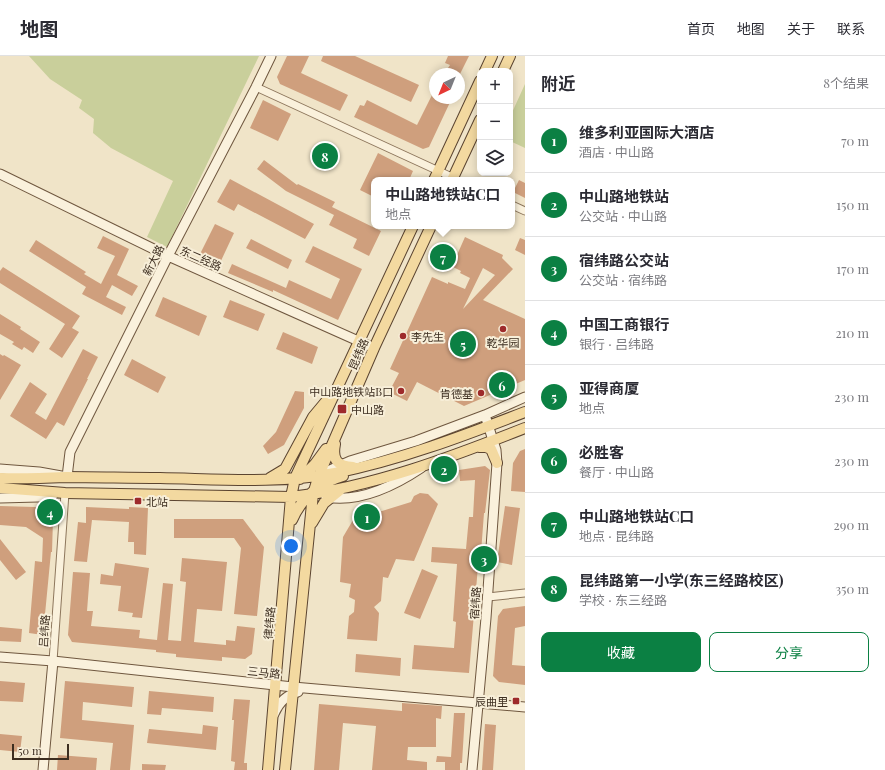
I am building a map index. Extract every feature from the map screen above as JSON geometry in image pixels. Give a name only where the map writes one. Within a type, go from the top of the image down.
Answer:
[{"type":"main road","points":[[486,68],[492,56]]},
{"type":"main road","points":[[504,68],[510,56]]},
{"type":"main road","points":[[436,175],[477,87]]},
{"type":"main road","points":[[455,177],[477,127]]},
{"type":"main road","name":"昆纬路","points":[[296,480],[336,390],[412,229]]},
{"type":"main road","name":"昆纬路","points":[[312,493],[374,348],[429,229]]},
{"type":"main road","points":[[266,479],[274,477],[285,469],[314,417],[336,390]]},
{"type":"main road","points":[[289,531],[296,510],[312,493],[335,478],[365,466],[445,442],[525,412]]},
{"type":"main road","points":[[0,478],[65,493],[292,497],[343,488],[422,467],[525,428]]},
{"type":"main road","points":[[338,432],[334,452],[335,458],[340,465],[353,467],[365,466]]},
{"type":"main road","points":[[250,496],[276,492],[296,480],[315,464],[338,432]]},
{"type":"main road","points":[[478,447],[486,447],[491,449],[497,462]]},
{"type":"main road","points":[[0,488],[67,477],[296,480],[365,466]]},
{"type":"main road","name":"律纬路","points":[[268,770],[292,497],[296,480]]},
{"type":"main road","points":[[309,530],[320,508],[343,488]]},
{"type":"main road","points":[[285,770],[312,493]]},
{"type":"street","name":"新大路","points":[[67,477],[70,452],[168,256],[271,56]]},
{"type":"street","points":[[256,87],[436,175]]},
{"type":"street","name":"东二经路","points":[[0,174],[168,256],[374,348]]},
{"type":"street","points":[[515,206],[525,211]]},
{"type":"street","points":[[319,475],[362,457],[416,441],[485,415],[525,397]]},
{"type":"street","name":"宿纬路","points":[[472,770],[488,597],[497,462],[496,450],[485,415]]},
{"type":"street","points":[[312,493],[330,498],[344,498],[377,491],[403,479],[422,467]]},
{"type":"street","points":[[0,469],[39,472],[67,477]]},
{"type":"street","points":[[0,498],[38,497],[65,493]]},
{"type":"street","name":"吕纬路","points":[[43,770],[53,661],[65,493]]},
{"type":"street","points":[[488,597],[525,593]]},
{"type":"street","name":"三马路","points":[[0,657],[53,661],[276,686],[292,690],[318,689],[478,703]]},
{"type":"street","points":[[273,715],[277,706],[292,690]]},
{"type":"street","points":[[478,703],[525,707]]},
{"type":"green space","points":[[29,56],[259,56],[167,247],[147,237],[173,181],[111,148],[93,133],[94,119],[79,108],[82,100],[50,79]]},
{"type":"green space","points":[[525,84],[525,148],[513,142],[513,110]]},
{"type":"building","points":[[287,56],[309,56],[301,73],[348,95],[340,111],[280,84],[277,77]]},
{"type":"building","points":[[323,56],[355,56],[419,85],[411,102],[321,61]]},
{"type":"building","points":[[448,56],[469,56],[463,68],[448,68],[450,65],[445,63]]},
{"type":"building","points":[[263,100],[291,114],[278,141],[250,128]]},
{"type":"building","points":[[367,100],[417,125],[429,101],[429,104],[449,104],[429,147],[423,149],[354,117],[360,105],[364,106]]},
{"type":"building","points":[[378,153],[413,171],[410,177],[371,177],[371,196],[360,190]]},
{"type":"building","points":[[264,160],[297,185],[298,184],[335,202],[332,207],[371,226],[371,229],[381,231],[369,256],[353,248],[357,239],[329,225],[334,215],[286,191],[257,169]]},
{"type":"building","points":[[230,179],[314,224],[305,239],[238,204],[234,211],[217,202]]},
{"type":"building","points":[[519,180],[525,183],[525,198],[515,193],[515,188]]},
{"type":"building","points":[[215,224],[234,233],[219,265],[199,256]]},
{"type":"building","points":[[103,236],[129,249],[117,275],[138,286],[132,296],[112,285],[106,297],[126,307],[122,315],[82,294],[86,287],[29,251],[36,240],[86,272],[84,274],[101,284],[115,256],[97,248]]},
{"type":"building","points":[[465,237],[503,255],[502,258],[513,269],[483,300],[525,319],[525,380],[464,406],[417,382],[407,401],[389,392],[399,373],[390,369],[432,277],[465,289],[470,278],[460,273],[461,271],[449,265],[448,268],[431,261],[439,243],[445,246],[444,249],[457,255]],"holes":[[[483,268],[495,275],[463,309]]]},
{"type":"building","points":[[520,238],[525,240],[525,255],[515,250]]},
{"type":"building","points":[[251,239],[292,260],[288,269],[246,248]]},
{"type":"building","points":[[313,246],[362,269],[338,320],[273,290],[273,292],[228,273],[232,264],[286,288],[289,280],[331,299],[340,279],[305,262]]},
{"type":"building","points":[[3,267],[80,316],[72,328],[79,332],[62,358],[49,349],[65,324],[0,283],[0,271]]},
{"type":"building","points":[[163,297],[207,316],[199,336],[155,316]]},
{"type":"building","points":[[230,300],[265,314],[258,331],[223,317]]},
{"type":"building","points":[[0,314],[21,327],[20,329],[40,342],[33,353],[24,347],[22,350],[12,344],[14,342],[0,334]]},
{"type":"building","points":[[283,332],[318,347],[312,364],[276,349]]},
{"type":"building","points":[[83,349],[98,357],[64,426],[57,422],[46,439],[10,416],[30,382],[47,394],[35,413],[46,420]]},
{"type":"building","points":[[0,354],[21,365],[0,400]]},
{"type":"building","points":[[132,359],[166,377],[158,393],[124,375]]},
{"type":"building","points":[[295,391],[304,392],[304,408],[284,445],[268,454],[263,446],[276,432]]},
{"type":"building","points":[[525,449],[525,492],[511,491],[513,463],[520,451]]},
{"type":"building","points":[[485,466],[490,470],[484,513],[480,566],[478,566],[469,673],[412,669],[414,645],[454,648],[456,622],[453,621],[457,564],[431,562],[432,547],[466,549],[469,517],[473,517],[475,480],[460,481],[459,470]]},
{"type":"building","points":[[420,493],[428,494],[438,504],[414,561],[396,559],[388,578],[383,577],[381,601],[374,607],[379,613],[377,641],[347,639],[349,616],[354,612],[355,600],[349,597],[351,584],[340,582],[343,537],[353,520],[411,502],[414,496]]},
{"type":"building","points":[[0,506],[35,507],[46,511],[53,519],[52,552],[43,635],[29,633],[35,561],[42,562],[43,538],[26,527],[0,525]]},
{"type":"building","points":[[505,506],[520,508],[512,565],[497,562]]},
{"type":"building","points":[[86,507],[129,509],[129,507],[148,508],[146,555],[134,554],[134,542],[128,542],[129,522],[92,520],[87,562],[74,561],[78,522],[86,523]]},
{"type":"building","points":[[174,519],[243,519],[264,547],[257,616],[234,614],[241,548],[234,538],[174,538]]},
{"type":"building","points":[[0,539],[26,572],[16,580],[0,560]]},
{"type":"building","points":[[182,558],[227,562],[222,611],[197,609],[194,642],[226,645],[226,640],[235,641],[237,626],[255,628],[252,654],[245,659],[222,657],[222,661],[176,657],[176,654],[156,652],[156,650],[72,642],[68,635],[73,572],[90,573],[87,611],[93,611],[91,626],[140,630],[139,638],[157,640],[163,583],[173,584],[168,640],[181,641],[186,582],[180,581]]},
{"type":"building","points":[[115,563],[149,568],[142,618],[132,617],[133,613],[118,611],[121,586],[100,584],[101,574],[113,576]]},
{"type":"building","points":[[422,569],[438,576],[420,619],[404,613]]},
{"type":"building","points":[[525,606],[525,626],[515,628],[512,665],[525,666],[525,685],[499,682],[493,676],[498,616],[503,609]]},
{"type":"building","points":[[0,627],[22,629],[21,642],[0,641]]},
{"type":"building","points":[[356,654],[401,658],[400,676],[355,672]]},
{"type":"building","points":[[0,681],[25,683],[23,702],[0,701]]},
{"type":"building","points":[[65,681],[134,687],[132,707],[83,702],[82,720],[134,725],[130,770],[110,770],[113,743],[60,738]]},
{"type":"building","points":[[149,691],[214,697],[213,712],[162,708],[161,715],[147,714]]},
{"type":"building","points":[[234,699],[250,700],[244,763],[247,763],[247,770],[234,770],[235,762],[231,761]]},
{"type":"building","points":[[402,703],[442,706],[441,719],[436,718],[436,747],[408,747],[407,760],[427,762],[427,770],[372,770],[376,726],[343,723],[339,770],[314,770],[319,704],[402,711]]},
{"type":"building","points":[[454,713],[465,713],[462,763],[460,763],[460,770],[445,770],[445,762],[436,762],[437,756],[451,757]]},
{"type":"building","points":[[485,724],[496,725],[493,770],[482,770]]},
{"type":"building","points":[[203,725],[218,727],[216,750],[147,743],[149,729],[202,734]]},
{"type":"building","points":[[0,734],[22,736],[20,752],[0,750]]},
{"type":"building","points":[[58,755],[97,758],[96,770],[57,770]]},
{"type":"building","points":[[142,764],[166,765],[165,770],[142,770]]},
{"type":"place","name":"昆纬路第一小学(东三经路校区)","points":[[325,156]]},
{"type":"place","name":"中山路地铁站C口","points":[[443,257]]},
{"type":"place","name":"乾华园","points":[[503,329]]},
{"type":"place","name":"李先生","points":[[403,336]]},
{"type":"place","name":"亚得商厦","points":[[463,344]]},
{"type":"place","name":"必胜客","points":[[502,385]]},
{"type":"place","name":"中山路地铁站B口","points":[[401,391]]},
{"type":"place","name":"肯德基","points":[[481,393]]},
{"type":"place","name":"中山路","points":[[342,409]]},
{"type":"place","name":"中山路地铁站","points":[[444,469]]},
{"type":"place","name":"北站","points":[[138,501]]},
{"type":"place","name":"中国工商银行","points":[[50,512]]},
{"type":"place","name":"维多利亚国际大酒店","points":[[367,517]]},
{"type":"place","name":"宿纬路公交站","points":[[484,559]]},
{"type":"place","name":"辰曲里","points":[[516,701]]}]
